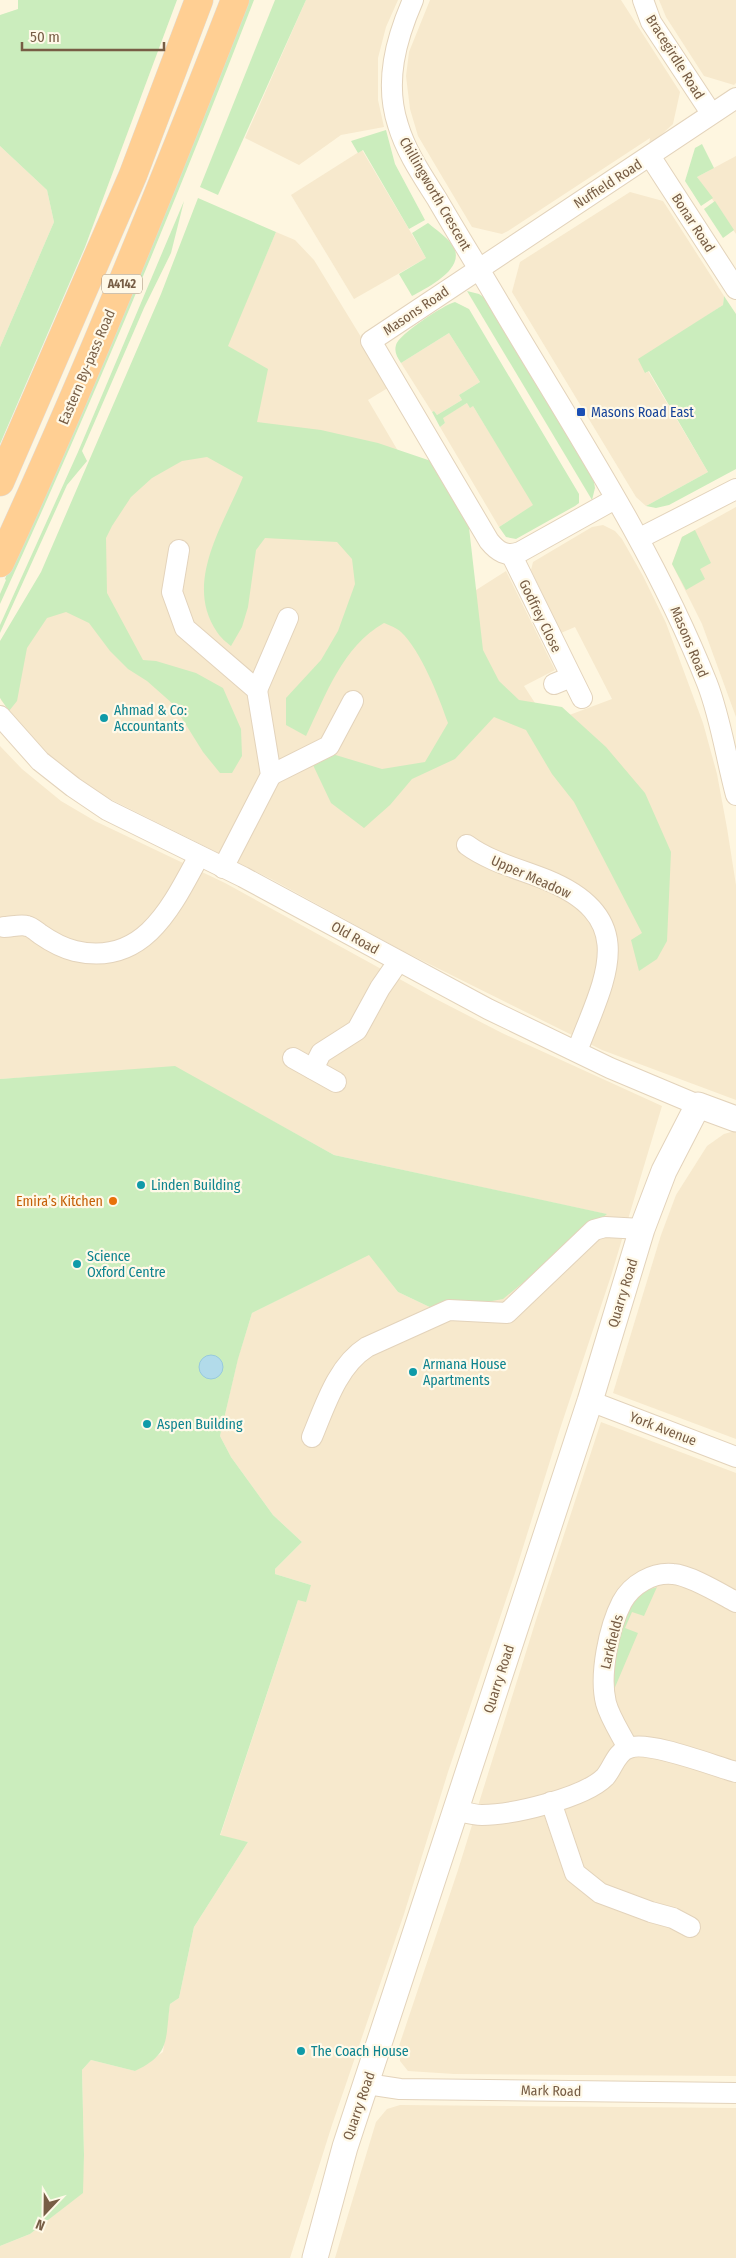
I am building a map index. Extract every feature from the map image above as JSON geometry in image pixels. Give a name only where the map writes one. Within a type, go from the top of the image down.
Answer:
[{"type":"highway","name":"A4142","points":[[0,482],[133,175],[199,0]]},
{"type":"highway","name":"Eastern By-pass Road","points":[[0,564],[45,466],[162,188],[235,0]]},
{"type":"street","name":"Chillingworth Crescent","points":[[414,0],[399,36],[392,72],[392,90],[397,122],[409,153],[479,269]]},
{"type":"street","name":"Bracegirdle Road","points":[[643,0],[651,22],[711,113]]},
{"type":"street","name":"Nuffield Road","points":[[479,269],[736,98]]},
{"type":"street","name":"Bonar Road","points":[[650,156],[736,289]]},
{"type":"street","name":"Masons Road","points":[[512,554],[500,552],[489,540],[371,341],[479,269],[640,538],[674,606],[708,686],[724,740],[736,795]]},
{"type":"street","points":[[640,538],[736,489]]},
{"type":"street","points":[[512,554],[520,552],[616,499]]},
{"type":"street","points":[[179,550],[172,592],[185,628],[257,690]]},
{"type":"street","name":"Godfrey Close","points":[[512,554],[562,681],[582,698]]},
{"type":"street","points":[[271,775],[257,690],[288,618]]},
{"type":"street","points":[[223,868],[271,775],[329,746],[353,701]]},
{"type":"street","name":"Old Road","points":[[5,722],[40,761],[73,788],[107,810],[223,868],[488,1010],[698,1106],[736,1119]]},
{"type":"street","name":"Upper Meadow","points":[[467,845],[487,858],[566,890],[582,900],[602,924],[609,951],[607,974],[576,1051]]},
{"type":"street","points":[[4,927],[27,926],[50,941],[74,951],[98,953],[124,950],[153,930],[165,916],[199,856]]},
{"type":"street","points":[[313,1069],[322,1053],[357,1030],[380,988],[398,962]]},
{"type":"street","points":[[294,1058],[336,1082]]},
{"type":"street","name":"Quarry Road","points":[[315,2258],[343,2153],[590,1401],[642,1228],[664,1171],[698,1106]]},
{"type":"street","points":[[312,1437],[334,1385],[358,1353],[367,1347],[449,1310],[507,1313],[594,1230],[604,1227],[642,1228]]},
{"type":"street","name":"York Avenue","points":[[590,1401],[736,1457]]},
{"type":"street","name":"Larkfields","points":[[628,1748],[606,1704],[603,1676],[612,1633],[623,1601],[636,1585],[654,1575],[674,1574],[707,1586],[736,1602]]},
{"type":"street","points":[[456,1810],[480,1815],[503,1813],[551,1802],[592,1787],[606,1776],[617,1757],[628,1748],[648,1746],[736,1772]]},
{"type":"street","points":[[551,1802],[575,1873],[600,1894],[673,1918],[690,1927]]},
{"type":"street","name":"Mark Road","points":[[367,2084],[400,2089],[736,2093]]},
{"type":"shaded area","points":[[306,0],[398,0],[386,27],[378,58],[378,100],[384,127],[341,135],[299,165],[245,138]]},
{"type":"shaded area","points":[[430,0],[621,0],[680,92],[673,124],[649,146],[650,138],[508,231],[502,234],[472,227],[418,136],[410,109],[406,76],[409,52]]},
{"type":"shaded area","points":[[659,0],[736,0],[736,83],[734,85],[704,76],[666,17]]},
{"type":"shaded area","points":[[0,146],[47,190],[54,222],[0,347]]},
{"type":"shaded area","points":[[362,150],[426,258],[354,299],[291,195]]},
{"type":"shaded area","points":[[736,156],[736,234],[697,177]]},
{"type":"shaded area","points":[[630,192],[663,201],[724,296],[723,305],[639,360],[646,373],[648,371],[708,472],[646,506],[636,497],[512,292],[520,262]]},
{"type":"shaded area","points":[[276,232],[295,240],[314,260],[391,386],[368,400],[401,456],[462,599],[506,571],[555,670],[524,686],[548,723],[612,699],[575,627],[561,633],[531,570],[533,562],[592,527],[603,525],[615,531],[622,539],[643,576],[666,623],[703,723],[717,774],[727,828],[736,885],[736,1100],[602,1050],[403,951],[273,880],[94,791],[50,756],[29,736],[1,700],[5,651],[227,346]]},
{"type":"shaded area","points":[[449,333],[480,382],[459,395],[462,400],[437,415],[434,411],[432,412],[401,363]]},
{"type":"shaded area","points":[[467,403],[473,406],[534,505],[499,527],[440,427],[445,423],[442,418]]},
{"type":"shaded area","points":[[736,507],[736,717],[702,624],[672,564],[682,537]]},
{"type":"shaded area","points":[[0,746],[22,769],[61,801],[95,821],[225,883],[434,998],[502,1033],[662,1106],[611,1276],[290,2258],[0,2258],[0,2246],[30,2234],[82,2193],[84,2155],[82,2070],[91,2060],[135,2071],[163,2052],[170,2004],[179,1998],[194,1927],[248,1842],[220,1836],[298,1600],[311,1585],[275,1574],[275,1569],[302,1542],[273,1515],[231,1457],[220,1436],[238,1358],[252,1313],[369,1254],[398,1292],[438,1311],[606,1214],[334,1155],[175,1067],[0,1079]]},
{"type":"shaded area","points":[[736,1132],[736,1439],[613,1393],[661,1235],[676,1195],[707,1146],[724,1134]]},
{"type":"shaded area","points":[[601,1422],[736,1473],[736,2076],[454,2074],[408,2071],[400,2061],[399,2046],[458,1870],[536,1620]]},
{"type":"shaded area","points":[[400,2105],[736,2108],[736,2258],[335,2258],[376,2122],[387,2109]]},
{"type":"green space","points":[[18,0],[177,0],[85,247],[0,444],[0,347],[54,222],[47,190],[0,146],[0,15],[18,9]]},
{"type":"green space","points":[[247,0],[254,0],[163,228],[100,379],[0,604],[0,594],[5,579]]},
{"type":"green space","points":[[275,0],[306,0],[218,195],[200,187]]},
{"type":"green space","points":[[386,130],[395,164],[425,220],[409,229],[363,150],[358,153],[351,141]]},
{"type":"green space","points":[[702,144],[714,168],[697,177],[713,198],[701,206],[685,181],[695,148]]},
{"type":"green space","points":[[198,198],[276,232],[228,346],[268,369],[257,422],[321,430],[378,443],[431,461],[468,519],[483,650],[499,681],[519,700],[562,707],[606,747],[645,793],[671,852],[667,941],[657,959],[639,971],[631,940],[642,933],[574,802],[552,774],[526,730],[494,717],[455,759],[412,779],[390,805],[364,828],[331,803],[313,765],[319,750],[382,769],[425,762],[448,723],[429,675],[416,651],[401,632],[384,623],[369,633],[346,658],[328,689],[306,736],[286,725],[286,698],[321,660],[338,631],[355,584],[352,559],[337,542],[265,538],[256,550],[248,607],[242,627],[231,646],[218,634],[208,613],[204,594],[205,574],[217,534],[243,477],[207,457],[182,461],[152,478],[131,497],[106,538],[107,593],[143,660],[156,661],[196,673],[223,688],[241,729],[242,756],[232,773],[220,773],[203,752],[173,704],[147,681],[128,669],[110,651],[89,623],[66,612],[47,618],[27,648],[17,701],[9,711],[0,698],[0,641],[41,572],[161,294]]},
{"type":"green space","points":[[184,201],[171,253],[144,308],[82,451],[87,461],[67,485],[0,633],[0,625],[78,452]]},
{"type":"green space","points":[[715,201],[734,230],[723,238],[704,209]]},
{"type":"green space","points":[[428,223],[451,243],[455,250],[456,258],[448,272],[412,296],[399,274],[426,258],[412,233]]},
{"type":"green space","points":[[467,291],[479,294],[488,300],[593,476],[595,488],[592,500]]},
{"type":"green space","points":[[724,296],[736,314],[736,469],[669,505],[656,508],[646,506],[708,472],[649,371],[645,373],[638,359],[723,305]]},
{"type":"green space","points":[[455,302],[469,309],[579,494],[579,503],[575,506],[516,539],[506,537],[499,527],[533,505],[473,406],[470,408],[467,403],[443,418],[445,423],[440,427],[432,412],[434,411],[437,415],[462,400],[459,395],[480,382],[449,333],[401,363],[397,357],[396,345],[405,334],[432,314]]},
{"type":"green space","points":[[695,530],[711,563],[700,569],[705,579],[686,590],[672,564],[682,537]]},
{"type":"green space","points":[[175,1066],[334,1155],[607,1214],[503,1299],[438,1311],[398,1292],[369,1255],[252,1313],[238,1359],[220,1436],[231,1457],[273,1515],[302,1542],[275,1569],[275,1574],[311,1585],[306,1602],[298,1600],[220,1835],[248,1842],[194,1927],[179,1998],[170,2004],[166,2037],[161,2052],[147,2065],[135,2071],[91,2060],[82,2070],[83,2193],[30,2234],[0,2246],[0,1079]]},
{"type":"green space","points":[[657,1587],[644,1616],[632,1612],[625,1628],[638,1633],[613,1692],[615,1653],[621,1626],[626,1614],[642,1593]]},
{"type":"water","points":[[211,1355],[216,1356],[222,1362],[222,1372],[216,1378],[211,1379],[206,1378],[200,1372],[199,1367],[200,1362],[206,1356]]},
{"type":"place","name":"Masons Road East","points":[[581,412]]},
{"type":"place","name":"Ahmad & Co: Accountants","points":[[104,718]]},
{"type":"place","name":"Linden Building","points":[[141,1185]]},
{"type":"place","name":"Emira’s Kitchen","points":[[113,1201]]},
{"type":"place","name":"Science Oxford Centre","points":[[77,1264]]},
{"type":"place","name":"Armana House Apartments","points":[[413,1372]]},
{"type":"place","name":"Aspen Building","points":[[147,1424]]},
{"type":"place","name":"The Coach House","points":[[301,2051]]}]
